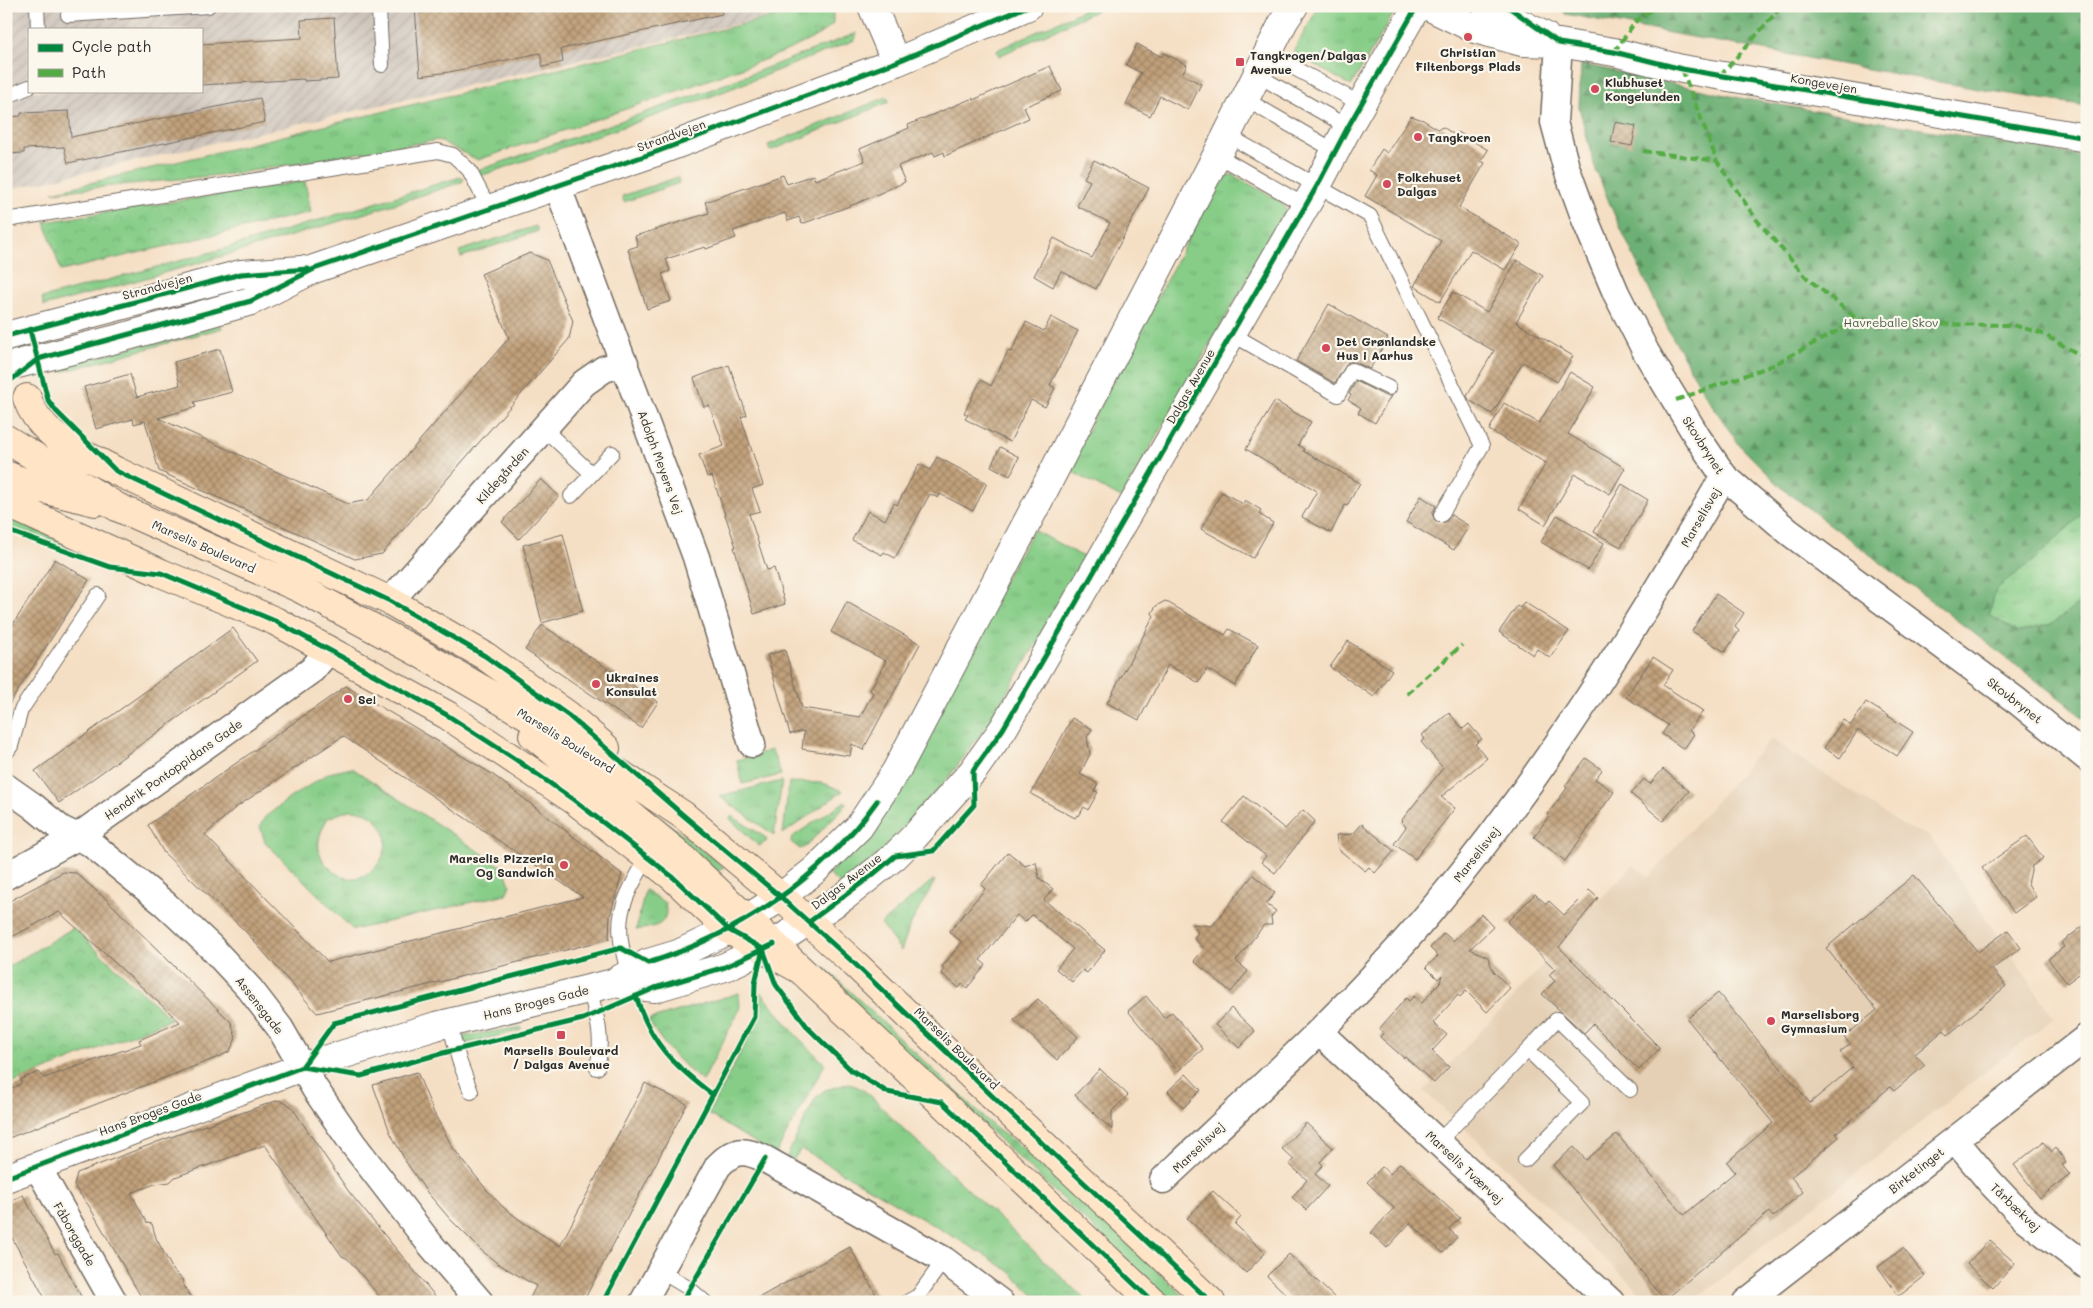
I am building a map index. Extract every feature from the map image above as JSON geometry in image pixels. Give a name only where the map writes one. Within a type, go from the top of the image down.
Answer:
[{"type":"main road","points":[[28,398],[39,420],[72,448],[116,471],[390,601],[486,656],[569,716],[683,815]]},
{"type":"main road","name":"Marselis Boulevard","points":[[6,440],[117,508],[299,588],[408,646],[559,734],[683,815],[809,922],[1211,1302]]},
{"type":"main road","name":"Marselis Boulevard","points":[[6,475],[42,490],[117,508]]},
{"type":"main road","points":[[6,504],[275,621],[447,715],[574,800],[738,925]]},
{"type":"main road","name":"Marselis Boulevard","points":[[474,686],[667,845],[738,925],[801,970],[1153,1302]]},
{"type":"street","points":[[872,6],[896,62]]},
{"type":"street","name":"Strandvejen","points":[[6,367],[251,301],[314,269],[656,152],[896,62],[1028,6]]},
{"type":"street","points":[[781,897],[815,870],[859,827],[896,771],[1038,503],[1284,20],[1294,6]]},
{"type":"street","name":"Dalgas Avenue","points":[[769,946],[809,922],[895,856],[916,836],[973,771],[1003,729],[1232,334],[1417,6]]},
{"type":"street","points":[[1428,6],[1475,29],[1522,42],[1559,43]]},
{"type":"street","points":[[1486,6],[1559,43]]},
{"type":"street","name":"Kongevejen","points":[[1559,43],[1614,52],[1682,69],[2087,138]]},
{"type":"street","name":"Skovbrynet","points":[[1559,43],[1554,122],[1566,167],[1586,222],[1616,294],[1646,352],[1698,438],[1724,476],[1789,532],[2017,701],[2087,758]]},
{"type":"street","name":"Adolph Meyers Vej","points":[[557,185],[696,557],[752,744]]},
{"type":"street","name":"Strandvejen","points":[[6,336],[241,274],[314,269]]},
{"type":"street","points":[[28,398],[31,377],[38,359]]},
{"type":"street","name":"Kildegården","points":[[390,601],[584,383],[604,369],[625,363]]},
{"type":"street","points":[[6,372],[28,398]]},
{"type":"street","name":"Marselisvej","points":[[1163,1180],[1319,1032],[1436,905],[1507,815],[1588,696],[1663,581],[1724,476]]},
{"type":"street","name":"Hendrik Pontoppidans Gade","points":[[6,876],[77,837],[312,670],[329,650]]},
{"type":"street","name":"Assensgade","points":[[6,787],[61,829],[90,843],[165,904],[211,947],[250,989],[280,1028],[302,1067],[353,1144],[388,1191],[480,1302]]},
{"type":"street","name":"Hans Broges Gade","points":[[6,1178],[302,1067],[449,1022],[611,982],[648,963],[678,954],[738,925],[781,897]]},
{"type":"street","name":"Hans Broges Gade","points":[[611,982],[655,988],[726,967],[769,946]]},
{"type":"street","name":"Marselis Tværvej","points":[[1319,1032],[1610,1302]]},
{"type":"street","name":"Birketinget","points":[[1746,1302],[2087,1037]]},
{"type":"street","name":"Tårbækvej","points":[[1955,1140],[1991,1183],[2026,1219],[2087,1266]]},
{"type":"street","points":[[642,1302],[718,1166],[727,1157],[737,1152],[751,1152],[944,1260],[1000,1302]]},
{"type":"street","name":"Fåborggade","points":[[37,1166],[114,1302]]},
{"type":"lane","points":[[37,6],[38,28]]},
{"type":"lane","points":[[68,15],[208,6]]},
{"type":"lane","points":[[377,6],[379,10],[382,65]]},
{"type":"lane","points":[[1262,64],[1354,116]]},
{"type":"lane","points":[[1262,64],[1354,116]]},
{"type":"lane","points":[[6,93],[15,93],[28,87]]},
{"type":"lane","points":[[1245,99],[1335,151]]},
{"type":"lane","points":[[1222,145],[1311,196]]},
{"type":"lane","points":[[1222,145],[1311,196],[1370,216],[1482,446],[1441,515]]},
{"type":"lane","points":[[6,220],[438,151],[453,155],[469,170],[489,208]]},
{"type":"lane","points":[[1232,334],[1338,394],[1352,370],[1389,388]]},
{"type":"lane","points":[[543,428],[592,474]]},
{"type":"lane","points":[[571,496],[612,453]]},
{"type":"lane","points":[[6,754],[11,746],[21,710],[98,595]]},
{"type":"lane","points":[[597,1068],[601,1044],[600,1027],[621,948],[619,936],[625,897],[648,857]]},
{"type":"lane","points":[[1438,1142],[1557,1019],[1630,1090]]},
{"type":"lane","points":[[449,1022],[459,1060],[471,1092]]},
{"type":"lane","points":[[1525,1160],[1582,1103],[1528,1050]]},
{"type":"lane","points":[[907,1302],[918,1296],[944,1260]]},
{"type":"lane","points":[[660,1271],[690,1288],[705,1302]]},
{"type":"shaded area","points":[[6,6],[817,6],[6,190]]},
{"type":"shaded area","name":"Marselisborg Gymnasium","points":[[1771,739],[1902,825],[1929,836],[2054,1018],[1692,1302],[1651,1302],[1424,1091],[1530,979],[1587,913],[1633,865],[1649,877]]},
{"type":"green space","points":[[818,6],[833,6],[833,24],[810,40],[795,47],[689,87],[478,160],[438,140],[238,173],[53,192]]},
{"type":"green space","points":[[1092,6],[1106,6],[999,56],[997,50]]},
{"type":"green space","points":[[1319,6],[1390,6],[1395,11],[1351,86],[1293,52]]},
{"type":"green space","points":[[1562,6],[2087,6],[2087,106],[1978,89],[1565,14]]},
{"type":"green space","points":[[857,33],[855,40],[707,98],[480,176],[479,170],[704,92]]},
{"type":"green space","name":"Havreballe Skov","points":[[1581,64],[1745,99],[2087,157],[2087,509],[2034,560],[1996,589],[1989,615],[2017,632],[2052,624],[2087,598],[2087,721],[2062,700],[1782,488],[1740,446],[1704,393],[1669,331],[1614,214],[1595,168],[1579,107]]},
{"type":"green space","points":[[887,97],[889,102],[770,151],[768,145]]},
{"type":"green space","points":[[1231,174],[1280,201],[1287,211],[1121,498],[1067,469],[1216,186]]},
{"type":"green space","points":[[460,177],[464,179],[462,182],[358,215],[202,262],[44,306],[42,298],[234,246]]},
{"type":"green space","points":[[678,177],[679,183],[624,202],[622,196]]},
{"type":"green space","points":[[305,181],[311,212],[61,271],[45,222]]},
{"type":"green space","points":[[536,226],[538,231],[461,257],[459,251]]},
{"type":"green space","points":[[220,323],[222,328],[62,372],[61,367]]},
{"type":"green space","points":[[2087,509],[2087,598],[2052,624],[2017,632],[1989,616],[1996,589],[2034,560]]},
{"type":"green space","points":[[6,516],[110,563],[6,526]]},
{"type":"green space","points":[[1034,530],[1087,559],[990,721],[949,777],[880,853],[842,886],[829,875]]},
{"type":"green space","points":[[772,750],[781,775],[742,784],[737,760]]},
{"type":"green space","points":[[352,768],[504,868],[510,885],[506,894],[353,930],[265,842],[260,826],[265,817],[291,797],[329,773]],"holes":[[[354,810],[364,812],[378,822],[385,835],[386,844],[380,862],[374,869],[366,875],[357,878],[347,878],[336,873],[325,863],[319,851],[319,838],[328,818]]]},
{"type":"green space","points":[[607,776],[724,867],[715,873]]},
{"type":"green space","points":[[782,781],[774,835],[719,796]]},
{"type":"green space","points":[[789,782],[823,783],[843,791],[783,834]]},
{"type":"green space","points":[[844,802],[847,804],[805,847],[800,849],[791,842],[792,837]]},
{"type":"green space","points":[[732,816],[765,837],[767,841],[759,846],[730,819]]},
{"type":"green space","points":[[933,880],[935,881],[910,925],[901,951],[881,924]]},
{"type":"green space","points":[[645,890],[665,903],[665,916],[659,924],[636,930]]},
{"type":"green space","points":[[73,928],[171,1019],[6,1086],[6,968]]},
{"type":"green space","points":[[822,965],[994,1127],[1038,1159],[1190,1302],[1172,1302],[817,968]]},
{"type":"green space","points":[[761,992],[795,1034],[825,1064],[775,1155],[708,1114],[756,1023]]},
{"type":"green space","points":[[739,993],[740,1008],[703,1081],[672,1054],[648,1020]]},
{"type":"green space","points":[[521,1027],[521,1030],[462,1045],[460,1037]]},
{"type":"green space","points":[[847,1084],[860,1088],[871,1096],[1088,1302],[1041,1302],[1009,1271],[985,1255],[801,1149],[791,1163],[785,1160],[816,1097],[825,1090]]},
{"type":"building","points":[[415,6],[721,6],[722,14],[561,49],[563,62],[543,67],[540,53],[449,72],[420,76]]},
{"type":"building","points":[[334,18],[338,79],[202,85],[202,44],[302,38],[301,20]]},
{"type":"building","points":[[1137,44],[1162,57],[1164,53],[1187,65],[1182,74],[1201,84],[1188,110],[1160,96],[1150,116],[1126,104],[1141,73],[1126,65]]},
{"type":"building","points":[[1050,66],[1062,91],[1024,107],[1029,118],[945,156],[944,152],[935,156],[933,152],[898,166],[905,182],[860,202],[802,224],[799,217],[788,221],[785,213],[733,231],[736,238],[706,249],[705,247],[666,259],[670,271],[662,274],[671,301],[647,309],[628,249],[638,246],[635,236],[709,213],[705,202],[783,175],[787,184],[813,175],[815,180],[865,161],[860,149],[909,128],[908,125],[973,98],[973,100]]},
{"type":"building","points":[[260,98],[265,122],[68,163],[64,147],[24,149],[24,153],[6,154],[6,117],[21,116],[21,113],[69,111],[71,137]]},
{"type":"building","points":[[1411,116],[1423,120],[1438,129],[1443,127],[1456,136],[1458,132],[1488,150],[1481,161],[1485,163],[1459,207],[1521,244],[1505,270],[1471,250],[1440,302],[1414,286],[1441,241],[1365,196],[1377,175],[1369,170],[1382,149],[1387,153]]},
{"type":"building","points":[[1615,122],[1636,126],[1632,146],[1611,142]]},
{"type":"building","points":[[1094,160],[1149,188],[1096,289],[1061,271],[1053,287],[1034,276],[1054,238],[1092,258],[1110,223],[1077,206],[1090,181],[1084,178]]},
{"type":"building","points":[[530,253],[547,260],[573,321],[569,339],[382,554],[355,559],[159,471],[145,421],[134,424],[133,419],[96,429],[84,387],[130,374],[137,397],[180,385],[174,362],[220,349],[232,392],[194,402],[196,407],[158,418],[348,504],[368,500],[509,338],[481,274]]},
{"type":"building","points":[[1517,260],[1543,276],[1516,322],[1573,356],[1557,382],[1523,362],[1492,414],[1469,400],[1467,396],[1494,351],[1437,318],[1453,292],[1487,312]]},
{"type":"building","points":[[1329,304],[1388,338],[1370,369],[1355,362],[1348,362],[1335,383],[1296,361]]},
{"type":"building","points":[[1051,317],[1078,331],[1050,385],[1055,388],[1045,407],[1031,400],[1010,442],[965,419],[968,415],[964,413],[981,380],[991,386],[1008,351],[1011,352],[1026,322],[1044,331]]},
{"type":"building","points":[[729,365],[747,415],[741,417],[763,485],[752,489],[760,511],[749,514],[767,570],[774,568],[785,604],[754,614],[734,547],[736,547],[712,476],[707,477],[699,455],[724,446],[709,405],[704,407],[694,378]]},
{"type":"building","points":[[1570,372],[1595,387],[1568,434],[1625,468],[1610,494],[1575,474],[1545,525],[1519,509],[1546,463],[1489,430],[1504,403],[1539,423]]},
{"type":"building","points":[[1356,381],[1385,396],[1391,396],[1375,423],[1358,413],[1361,408],[1348,400]]},
{"type":"building","points":[[1275,401],[1311,422],[1298,445],[1304,449],[1303,451],[1360,483],[1347,506],[1345,505],[1331,533],[1302,517],[1317,491],[1246,449]]},
{"type":"building","points":[[1000,447],[1019,457],[1010,476],[991,466]]},
{"type":"building","points":[[937,457],[987,483],[973,511],[940,494],[938,498],[930,494],[895,558],[884,552],[882,555],[852,540],[868,511],[885,520],[894,503],[897,505],[919,464],[930,470]]},
{"type":"building","points":[[541,479],[559,496],[519,539],[502,522]]},
{"type":"building","points":[[1622,484],[1648,500],[1621,547],[1594,532]]},
{"type":"building","points":[[1222,492],[1243,504],[1245,500],[1261,510],[1259,514],[1273,523],[1253,558],[1201,529]]},
{"type":"building","points":[[1421,496],[1436,506],[1432,514],[1436,522],[1445,523],[1451,515],[1469,526],[1454,550],[1406,522]]},
{"type":"building","points":[[1557,515],[1604,543],[1588,570],[1541,542]]},
{"type":"building","points":[[563,534],[583,611],[542,623],[523,545]]},
{"type":"building","points":[[55,559],[89,580],[6,709],[6,635]]},
{"type":"building","points":[[1716,594],[1744,613],[1735,627],[1739,631],[1725,652],[1692,631]]},
{"type":"building","points":[[1165,601],[1225,635],[1229,629],[1258,645],[1235,686],[1207,669],[1199,683],[1168,665],[1139,720],[1107,703],[1154,616],[1152,613],[1156,606]]},
{"type":"building","points":[[847,602],[920,644],[863,750],[852,744],[850,756],[802,749],[804,731],[790,734],[767,655],[785,650],[802,708],[860,717],[873,693],[870,690],[886,661],[831,632]]},
{"type":"building","points":[[1524,602],[1569,631],[1550,658],[1537,649],[1533,655],[1499,632],[1517,606],[1520,608]]},
{"type":"building","points":[[542,625],[658,702],[641,728],[525,650]]},
{"type":"building","points":[[233,628],[257,661],[59,803],[35,771]]},
{"type":"building","points":[[1348,641],[1392,670],[1374,697],[1330,667]]},
{"type":"building","points":[[1653,657],[1673,670],[1663,685],[1703,711],[1689,731],[1694,734],[1684,749],[1662,734],[1668,725],[1626,697]]},
{"type":"building","points":[[346,686],[492,774],[622,874],[610,916],[609,939],[317,1013],[246,932],[164,853],[148,825]],"holes":[[[343,736],[583,897],[328,962],[205,835],[235,808]]]},
{"type":"building","points":[[1866,702],[1913,732],[1897,756],[1858,730],[1840,758],[1824,748],[1843,720],[1851,725]]},
{"type":"building","points":[[1449,713],[1463,729],[1469,724],[1482,739],[1475,744],[1487,758],[1441,797],[1455,808],[1415,859],[1394,844],[1406,827],[1401,821],[1443,768],[1421,742],[1425,739],[1422,735]]},
{"type":"building","points":[[1072,718],[1092,729],[1087,737],[1090,754],[1080,774],[1098,784],[1094,791],[1098,792],[1088,810],[1084,807],[1079,816],[1077,815],[1075,818],[1031,794]]},
{"type":"building","points":[[1586,758],[1602,770],[1595,779],[1614,792],[1565,861],[1534,837],[1549,816],[1547,815],[1567,788],[1565,786]]},
{"type":"building","points":[[1663,769],[1689,791],[1663,821],[1631,794],[1644,779],[1650,784]]},
{"type":"building","points":[[1244,796],[1285,829],[1303,810],[1315,821],[1275,873],[1261,862],[1266,856],[1223,822]]},
{"type":"building","points":[[1362,824],[1394,851],[1375,873],[1369,867],[1365,871],[1338,849],[1336,835],[1353,834]]},
{"type":"building","points":[[2027,836],[2043,858],[2032,866],[2028,884],[2036,897],[2014,913],[1982,868]]},
{"type":"building","points":[[1008,852],[1025,866],[1036,862],[1039,878],[1053,889],[1044,900],[1105,950],[1087,973],[1083,970],[1072,982],[1056,969],[1073,949],[1032,915],[1025,922],[1017,915],[980,960],[986,965],[967,988],[962,984],[959,988],[941,973],[944,969],[942,967],[962,942],[949,932],[985,889],[981,885]]},
{"type":"building","points":[[63,872],[76,873],[108,901],[231,1022],[236,1038],[230,1051],[221,1056],[6,1139],[6,1091],[21,1084],[21,1079],[39,1072],[44,1078],[141,1044],[139,1040],[180,1022],[59,912],[6,940],[6,903]]},
{"type":"building","points":[[1253,875],[1275,893],[1266,904],[1276,911],[1271,917],[1272,925],[1264,925],[1236,961],[1248,971],[1231,992],[1194,961],[1204,949],[1194,938],[1198,933],[1192,924],[1212,926]]},
{"type":"building","points":[[1914,875],[1978,952],[2008,930],[2021,948],[1992,969],[2006,986],[1948,1035],[1944,1030],[1915,1054],[1925,1065],[1894,1091],[1890,1087],[1836,1133],[1839,1137],[1791,1177],[1803,1192],[1773,1217],[1769,1212],[1665,1300],[1553,1165],[1574,1147],[1586,1160],[1617,1134],[1684,1215],[1735,1172],[1727,1162],[1773,1123],[1687,1019],[1718,993],[1810,1103],[1853,1067],[1840,1052],[1850,1044],[1844,1037],[1877,1010],[1826,948]]},
{"type":"building","points":[[1589,890],[1598,898],[1559,947],[1660,1048],[1639,1070],[1593,1024],[1584,1033],[1542,994],[1555,981],[1549,975],[1555,969],[1507,922],[1535,894],[1546,904],[1549,901],[1564,915]]},
{"type":"building","points":[[1481,914],[1493,927],[1470,949],[1488,957],[1493,971],[1510,988],[1487,1012],[1466,991],[1460,997],[1458,995],[1433,1023],[1447,1035],[1432,1051],[1449,1067],[1434,1083],[1380,1037],[1383,1033],[1379,1029],[1406,998],[1409,1001],[1414,996],[1422,1003],[1440,982],[1442,975],[1438,979],[1426,967],[1438,956],[1430,948],[1444,933],[1453,941]]},
{"type":"building","points":[[2087,923],[2087,968],[2067,983],[2048,959],[2064,947],[2061,943]]},
{"type":"building","points":[[1146,996],[1164,1018],[1172,1012],[1203,1049],[1178,1071],[1128,1011]]},
{"type":"building","points":[[1038,999],[1078,1037],[1057,1060],[1014,1020]]},
{"type":"building","points":[[1231,1008],[1255,1031],[1239,1048],[1215,1025]]},
{"type":"building","points":[[1100,1069],[1128,1095],[1112,1111],[1112,1130],[1075,1095]]},
{"type":"building","points":[[417,1072],[434,1113],[453,1148],[486,1189],[503,1207],[560,1246],[645,1083],[687,1104],[583,1302],[528,1302],[536,1286],[497,1263],[481,1250],[450,1219],[426,1191],[406,1162],[390,1132],[373,1085]]},
{"type":"building","points":[[1186,1074],[1201,1090],[1183,1108],[1168,1091]]},
{"type":"building","points":[[279,1100],[291,1106],[349,1192],[440,1302],[384,1302],[348,1259],[342,1256],[265,1145],[175,1177],[170,1182],[155,1184],[131,1193],[147,1223],[152,1224],[156,1238],[173,1270],[182,1279],[194,1302],[144,1302],[89,1206],[74,1186],[77,1173],[165,1139]]},
{"type":"building","points":[[1306,1123],[1333,1148],[1320,1162],[1323,1165],[1315,1174],[1328,1186],[1306,1210],[1292,1197],[1307,1180],[1289,1164],[1294,1160],[1282,1149]]},
{"type":"building","points":[[2043,1142],[2052,1152],[2056,1148],[2066,1162],[2062,1165],[2070,1175],[2040,1198],[2014,1165]]},
{"type":"building","points":[[1400,1163],[1460,1218],[1449,1229],[1457,1237],[1443,1253],[1410,1223],[1387,1248],[1371,1233],[1394,1208],[1367,1182],[1382,1167],[1390,1174]]},
{"type":"building","points":[[1213,1191],[1241,1217],[1235,1224],[1265,1253],[1246,1273],[1187,1218]]},
{"type":"building","points":[[23,1195],[55,1254],[58,1253],[84,1302],[47,1302],[12,1238],[6,1241],[6,1203]]},
{"type":"building","points":[[1989,1240],[2015,1263],[1993,1288],[1967,1264]]},
{"type":"building","points":[[850,1247],[880,1302],[751,1302]]},
{"type":"building","points":[[1903,1248],[1925,1276],[1899,1296],[1878,1267]]},
{"type":"building","points":[[1289,1254],[1339,1302],[1294,1302],[1267,1276]]},
{"type":"marked path","points":[[1614,52],[1636,21],[1657,6]]},
{"type":"marked path","points":[[1720,76],[1782,6]]},
{"type":"marked path","points":[[1682,69],[1717,161],[1756,219],[1806,277],[1858,320],[1911,324],[2013,325],[2041,333],[2087,359]]},
{"type":"marked path","points":[[1643,151],[1717,161]]},
{"type":"marked path","points":[[1676,400],[1771,366],[1858,320]]},
{"type":"marked path","points":[[1407,694],[1462,645]]},
{"type":"marked path","points":[[2082,753],[2087,749]]},
{"type":"cycle path","points":[[6,384],[38,359],[251,301],[314,269],[656,152],[896,62],[1028,6]]},
{"type":"cycle path","points":[[809,922],[895,856],[933,851],[974,805],[973,771],[1003,729],[1317,186],[1348,127],[1417,6]]},
{"type":"cycle path","points":[[1507,6],[1559,43],[1614,52],[1682,69],[2087,138]]},
{"type":"cycle path","points":[[6,336],[241,274],[308,269]]},
{"type":"cycle path","points":[[30,330],[48,400],[56,411],[116,471],[390,601],[485,656],[569,716],[781,897],[855,964],[1211,1302]]},
{"type":"cycle path","points":[[6,530],[110,567],[161,573],[275,621],[447,715],[515,759],[574,800],[674,878],[729,930],[763,949],[776,985],[809,1029],[851,1070],[887,1092],[942,1102],[1153,1302]]},
{"type":"cycle path","points":[[302,1067],[334,1023],[621,948],[648,963],[682,951],[746,920],[804,879],[855,829],[877,801]]},
{"type":"cycle path","points":[[6,1178],[302,1067],[361,1076],[443,1053],[583,1019],[655,988],[725,967],[774,944]]},
{"type":"cycle path","points":[[603,1302],[754,1017],[755,983],[763,949]]},
{"type":"cycle path","points":[[636,996],[649,1028],[666,1053],[687,1074],[713,1095]]},
{"type":"cycle path","points":[[682,1302],[765,1159]]},
{"type":"place","name":"Christian Filtenborgs Plads","points":[[1468,37]]},
{"type":"place","name":"Tangkrogen/Dalgas Avenue","points":[[1240,62]]},
{"type":"place","name":"Klubhuset Kongelunden","points":[[1595,89]]},
{"type":"place","name":"Tangkroen","points":[[1418,137]]},
{"type":"place","name":"Folkehuset Dalgas","points":[[1387,184]]},
{"type":"place","name":"Det Grønlandske Hus i Aarhus","points":[[1326,348]]},
{"type":"place","name":"Ukraines Konsulat","points":[[596,684]]},
{"type":"place","name":"Se!","points":[[348,699]]},
{"type":"place","name":"Marselis Pizzeria Og Sandwich","points":[[564,865]]},
{"type":"place","name":"Marselisborg Gymnasium","points":[[1771,1021]]},
{"type":"place","name":"Marselis Boulevard / Dalgas Avenue","points":[[561,1035]]}]
